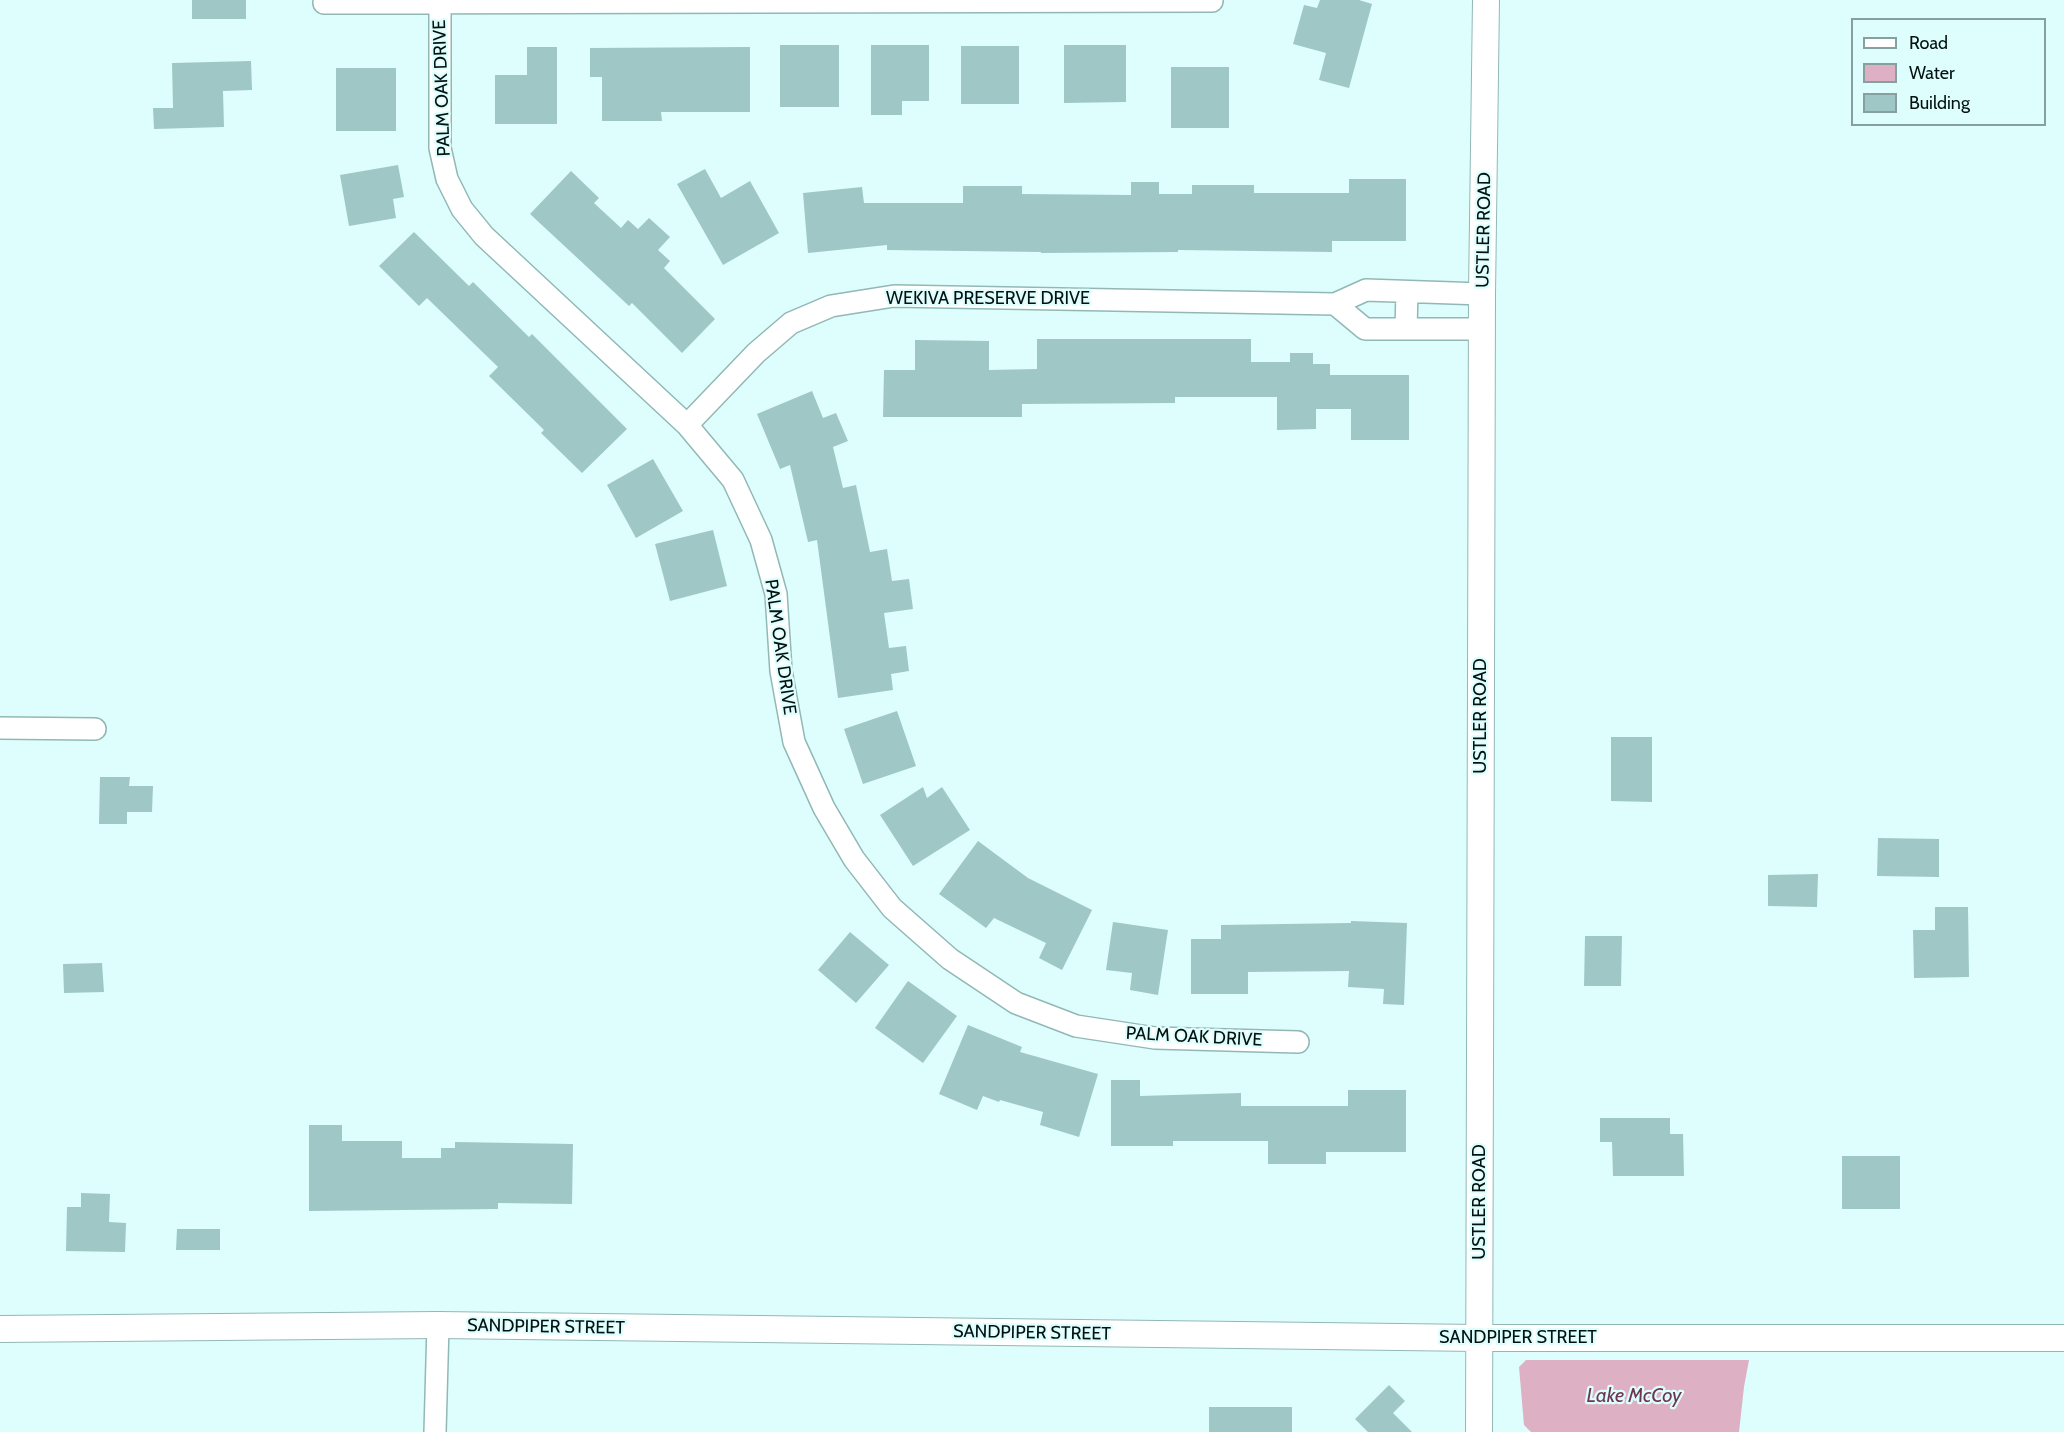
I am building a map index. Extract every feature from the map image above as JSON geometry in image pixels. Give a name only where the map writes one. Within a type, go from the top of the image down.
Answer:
[{"type":"street","name":"USTLER ROAD","points":[[1479,1432],[1482,294],[1486,0]]},
{"type":"street","points":[[324,3],[1212,1]]},
{"type":"street","name":"PALM OAK DRIVE","points":[[440,3],[440,148],[447,179],[462,209],[484,236],[687,425],[733,480],[761,540],[776,594],[781,671],[795,742],[824,808],[854,859],[892,908],[951,959],[1016,1003],[1076,1026],[1155,1038],[1298,1042]]},
{"type":"street","name":"WEKIVA PRESERVE DRIVE","points":[[687,425],[756,353],[791,323],[831,306],[894,296],[1335,304],[1366,290],[1482,294]]},
{"type":"street","points":[[1406,329],[1407,292]]},
{"type":"street","points":[[1335,304],[1365,329],[1482,329]]},
{"type":"street","points":[[0,728],[95,729]]},
{"type":"street","points":[[435,1432],[438,1325]]},
{"type":"street","name":"SANDPIPER STREET","points":[[0,1329],[438,1325],[1479,1338],[2064,1338]]},
{"type":"water","name":"Lake McCoy","points":[[1526,1360],[1749,1360],[1739,1432],[1531,1432],[1524,1425],[1519,1367]]},
{"type":"building","points":[[192,0],[246,0],[246,19],[192,19]]},
{"type":"building","points":[[1320,0],[1359,0],[1372,4],[1349,88],[1319,80],[1326,53],[1293,44],[1304,5],[1317,8]]},
{"type":"building","points":[[780,45],[839,45],[839,107],[780,107]]},
{"type":"building","points":[[871,45],[929,45],[929,101],[902,101],[902,115],[871,115]]},
{"type":"building","points":[[1064,45],[1126,45],[1126,102],[1064,103]]},
{"type":"building","points":[[961,46],[1019,46],[1019,104],[961,104]]},
{"type":"building","points":[[527,47],[557,47],[557,124],[495,124],[495,75],[527,75]]},
{"type":"building","points":[[750,47],[750,112],[661,112],[662,121],[602,121],[602,77],[590,77],[590,48]]},
{"type":"building","points":[[251,61],[252,90],[223,91],[224,127],[154,129],[153,108],[173,108],[172,63]]},
{"type":"building","points":[[1171,67],[1229,67],[1229,128],[1171,128]]},
{"type":"building","points":[[336,68],[396,68],[396,131],[336,131]]},
{"type":"building","points":[[398,165],[404,197],[393,199],[396,218],[349,226],[340,175]]},
{"type":"building","points":[[705,169],[721,198],[750,181],[779,233],[723,265],[677,184]]},
{"type":"building","points":[[571,171],[599,198],[594,203],[621,228],[628,220],[638,229],[649,218],[670,237],[658,250],[670,261],[664,268],[715,319],[682,353],[632,303],[629,306],[530,214]]},
{"type":"building","points":[[1349,179],[1406,179],[1406,241],[1332,241],[1332,252],[1178,250],[1178,252],[1041,253],[887,250],[887,245],[808,253],[803,193],[862,187],[864,203],[963,203],[963,186],[1022,186],[1022,194],[1131,195],[1131,182],[1159,182],[1159,194],[1192,194],[1192,185],[1254,185],[1254,193],[1349,193]]},
{"type":"building","points":[[414,232],[469,286],[473,282],[529,337],[532,334],[627,429],[582,473],[541,433],[544,430],[489,376],[498,367],[427,298],[419,306],[379,266]]},
{"type":"building","points":[[1037,339],[1251,339],[1251,362],[1290,362],[1290,353],[1313,353],[1313,364],[1330,364],[1330,375],[1409,375],[1409,440],[1351,440],[1351,409],[1316,409],[1316,429],[1277,430],[1277,397],[1175,397],[1175,403],[1022,404],[1022,417],[883,417],[884,370],[915,370],[915,340],[989,341],[989,370],[1037,369]]},
{"type":"building","points":[[812,391],[823,418],[836,413],[848,441],[833,447],[843,488],[856,485],[870,552],[887,549],[892,581],[909,579],[913,609],[884,613],[889,648],[906,646],[909,671],[891,674],[893,690],[838,698],[817,540],[808,542],[790,465],[780,469],[757,414]]},
{"type":"building","points":[[653,459],[683,511],[636,538],[607,485]]},
{"type":"building","points":[[713,530],[727,586],[670,601],[655,544]]},
{"type":"building","points":[[897,711],[916,766],[863,784],[844,729]]},
{"type":"building","points":[[1611,737],[1652,737],[1652,802],[1611,801]]},
{"type":"building","points":[[100,777],[130,777],[129,786],[153,786],[152,812],[127,812],[127,824],[99,824]]},
{"type":"building","points":[[923,787],[927,798],[942,787],[970,830],[913,866],[880,815]]},
{"type":"building","points":[[1878,838],[1939,839],[1939,877],[1877,876]]},
{"type":"building","points":[[978,841],[1028,878],[1092,910],[1062,970],[1039,958],[1046,943],[994,918],[986,928],[939,894]]},
{"type":"building","points":[[1818,874],[1817,907],[1768,906],[1768,875]]},
{"type":"building","points":[[1935,907],[1968,907],[1969,977],[1914,978],[1913,930],[1935,930]]},
{"type":"building","points":[[1351,921],[1407,923],[1404,1005],[1383,1004],[1384,989],[1348,987],[1349,971],[1248,972],[1248,994],[1191,994],[1191,939],[1221,939],[1221,925],[1351,923]]},
{"type":"building","points":[[1113,922],[1168,930],[1158,995],[1130,990],[1132,973],[1106,970]]},
{"type":"building","points":[[850,932],[889,965],[856,1003],[818,970]]},
{"type":"building","points":[[1585,936],[1622,936],[1621,986],[1584,986]]},
{"type":"building","points":[[102,963],[104,992],[64,993],[63,964]]},
{"type":"building","points":[[908,981],[957,1016],[923,1063],[875,1028]]},
{"type":"building","points":[[968,1025],[1022,1047],[1020,1052],[1098,1074],[1079,1137],[1040,1125],[1043,1112],[983,1096],[977,1110],[939,1094]]},
{"type":"building","points":[[1111,1080],[1140,1080],[1140,1096],[1241,1093],[1241,1106],[1348,1106],[1348,1090],[1406,1090],[1406,1152],[1326,1152],[1326,1164],[1268,1164],[1268,1141],[1173,1141],[1173,1146],[1111,1146]]},
{"type":"building","points":[[1600,1118],[1670,1118],[1670,1134],[1683,1134],[1684,1176],[1613,1176],[1612,1142],[1600,1142]]},
{"type":"building","points":[[309,1125],[342,1125],[342,1141],[402,1141],[402,1158],[441,1158],[441,1148],[455,1148],[455,1142],[573,1144],[572,1204],[498,1203],[498,1209],[309,1211]]},
{"type":"building","points":[[1842,1156],[1900,1156],[1900,1209],[1842,1209]]},
{"type":"building","points":[[81,1193],[110,1194],[109,1222],[126,1223],[125,1252],[66,1251],[67,1207],[81,1207]]},
{"type":"building","points":[[177,1229],[220,1229],[220,1250],[176,1250]]},
{"type":"building","points":[[1389,1385],[1405,1401],[1393,1413],[1412,1432],[1368,1432],[1355,1419]]},
{"type":"building","points":[[1209,1407],[1292,1407],[1292,1432],[1209,1432]]}]
